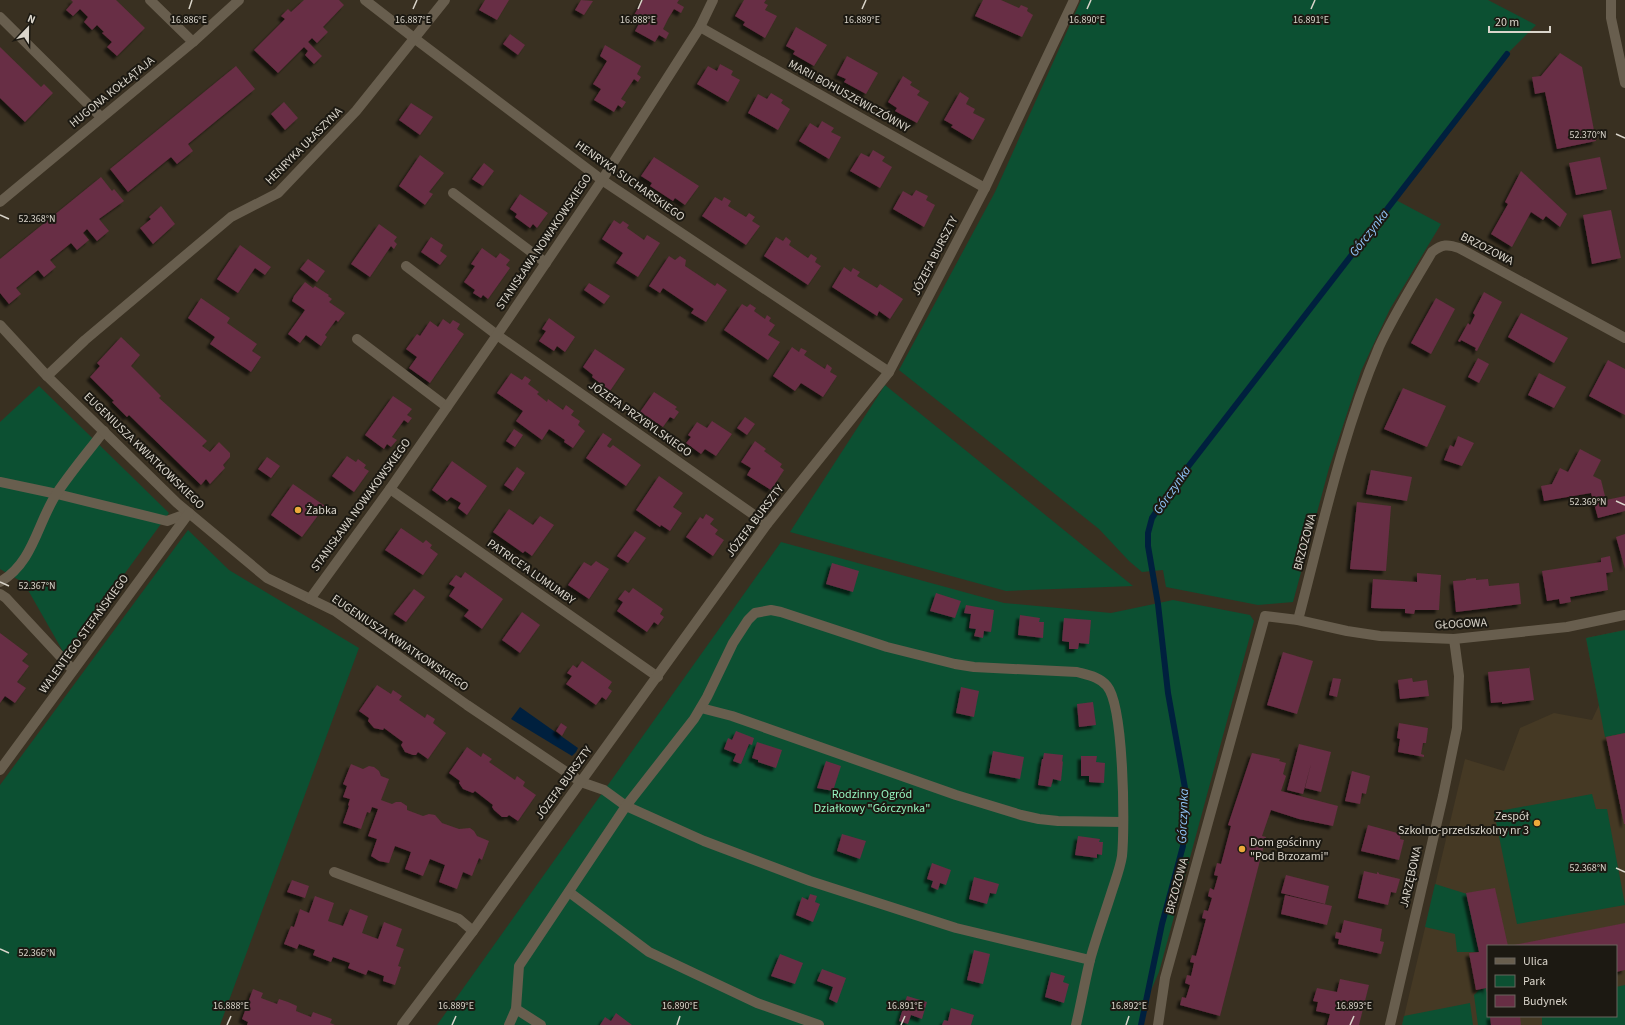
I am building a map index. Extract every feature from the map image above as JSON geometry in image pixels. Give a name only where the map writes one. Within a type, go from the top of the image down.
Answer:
[{"type":"street","points":[[150,0],[193,42]]},
{"type":"street","name":"HUGONA KOŁŁĄTAJA","points":[[0,202],[193,42],[239,0]]},
{"type":"street","name":"HENRYKA SUCHARSKIEGO","points":[[365,0],[602,180],[889,372]]},
{"type":"street","name":"HENRYKA UŁASZYNA","points":[[47,376],[85,340],[231,217],[278,193],[356,111],[445,0]]},
{"type":"street","name":"STANISŁAWA NOWAKOWSKIEGO","points":[[310,599],[390,489],[602,180],[700,27],[714,0]]},
{"type":"street","name":"JÓZEFA BURSZTY","points":[[402,1025],[658,677],[767,524],[889,372],[985,188],[1074,0]]},
{"type":"street","points":[[1610,0],[1611,18],[1625,83]]},
{"type":"street","points":[[0,17],[101,117]]},
{"type":"street","name":"MARII BOHUSZEWICZÓWNY","points":[[700,27],[985,188]]},
{"type":"street","points":[[453,193],[546,263]]},
{"type":"street","name":"BRZOZOWA","points":[[1158,1025],[1165,978],[1265,616],[1298,620],[1341,456],[1368,374],[1393,319],[1432,252],[1441,245],[1449,244],[1459,248],[1625,338]]},
{"type":"street","points":[[406,266],[497,335]]},
{"type":"street","name":"EUGENIUSZA KWIATKOWSKIEGO","points":[[0,325],[47,376],[189,513],[267,578],[335,611],[467,705],[581,782],[604,790],[626,806],[704,841],[810,882],[956,928],[1090,960]]},
{"type":"street","name":"JÓZEFA PRZYBYLSKIEGO","points":[[497,335],[767,524]]},
{"type":"street","points":[[357,338],[447,407]]},
{"type":"street","points":[[0,582],[8,577],[27,556],[56,494],[104,431]]},
{"type":"street","points":[[0,482],[167,521],[189,513]]},
{"type":"street","name":"PATRICE'A LUMUMBY","points":[[390,489],[658,677]]},
{"type":"street","name":"WALENTEGO STEFAŃSKIEGO","points":[[0,770],[189,513]]},
{"type":"street","points":[[0,594],[6,598],[73,670]]},
{"type":"street","points":[[509,1025],[516,1009],[519,966],[570,892],[626,806],[701,708],[726,656],[748,620],[755,613],[771,610],[788,614],[887,647],[948,663],[974,667],[1077,672],[1100,679],[1107,686],[1114,702],[1123,782],[1122,856],[1090,960],[1076,1025]]},
{"type":"street","name":"GŁOGOWA","points":[[1298,620],[1347,631],[1380,636],[1454,639],[1567,627],[1625,615]]},
{"type":"street","name":"JARZĘBOWA","points":[[1390,1025],[1443,796],[1457,728],[1459,676],[1454,639]]},
{"type":"street","points":[[701,708],[732,716],[956,795],[1021,815],[1058,821],[1123,822]]},
{"type":"street","points":[[334,872],[459,919],[473,930]]},
{"type":"street","points":[[570,892],[649,952],[757,1003],[819,1025]]},
{"type":"street","points":[[516,1009],[541,1025]]},
{"type":"shaded area","name":"Zespół Szkolno-przedszkolny nr 3","points":[[1625,630],[1625,1025],[1402,1025],[1465,759],[1504,771],[1520,728],[1554,713],[1592,720],[1599,705],[1586,638]]},
{"type":"green space","points":[[1081,0],[1488,0],[1536,25],[1507,54],[1394,199],[1441,224],[1390,309],[1361,371],[1329,468],[1293,602],[1258,605],[1166,587],[1163,570],[1142,572],[1129,561],[1099,529],[899,370],[995,192]]},
{"type":"green space","points":[[885,385],[1133,586],[1006,591],[790,532]]},
{"type":"green space","points":[[39,386],[169,513],[65,655],[24,583],[0,569],[0,422]]},
{"type":"green space","points":[[188,530],[229,570],[359,648],[220,1025],[0,1025],[0,785]]},
{"type":"green space","name":"Rodzinny Ogród Działkowy \"Górczynka\"","points":[[781,542],[1004,603],[1111,613],[1173,600],[1250,615],[1254,621],[1159,972],[1145,1004],[1141,1025],[437,1025]]},
{"type":"green space","points":[[1625,630],[1625,733],[1605,737],[1586,638]]},
{"type":"green space","points":[[1592,794],[1596,809],[1607,809],[1625,905],[1517,924],[1494,812]]},
{"type":"green space","points":[[1435,884],[1467,894],[1479,952],[1457,952],[1455,934],[1425,927]]},
{"type":"green space","points":[[1625,985],[1625,1025],[1542,1025],[1542,1017],[1617,1017],[1617,987]]},
{"type":"green space","points":[[1486,988],[1487,1017],[1490,1017],[1491,1025],[1478,1025],[1474,995],[1479,990]]},
{"type":"green space","points":[[1470,1003],[1473,1025],[1402,1025],[1404,1016]]},
{"type":"water","points":[[520,707],[578,748],[576,752],[572,756],[511,719]]},
{"type":"building","points":[[71,0],[116,0],[145,28],[117,56],[107,47],[112,42],[102,33],[104,32],[97,25],[92,30],[84,22],[88,17],[80,9],[73,16],[66,10],[73,2]]},
{"type":"building","points":[[304,0],[339,0],[344,5],[323,27],[328,32],[317,43],[312,38],[308,42],[322,56],[314,64],[305,55],[308,51],[304,47],[278,73],[254,50],[285,19],[281,16],[288,9],[291,12]]},
{"type":"building","points":[[485,0],[509,0],[497,20],[479,10]]},
{"type":"building","points":[[581,0],[593,1],[584,15],[575,10]]},
{"type":"building","points":[[643,0],[679,0],[677,3],[684,7],[681,13],[674,9],[668,19],[663,29],[669,33],[666,39],[659,35],[655,42],[635,31],[641,20],[634,15]]},
{"type":"building","points":[[744,0],[766,0],[764,3],[768,5],[765,10],[777,16],[765,38],[743,25],[745,22],[735,16]]},
{"type":"building","points":[[983,0],[1001,0],[1019,8],[1021,5],[1028,8],[1027,11],[1033,15],[1022,37],[975,16]]},
{"type":"building","points":[[796,27],[827,45],[814,66],[793,54],[795,51],[786,46]]},
{"type":"building","points":[[510,34],[525,45],[518,55],[503,44]]},
{"type":"building","points":[[605,45],[641,66],[637,74],[641,77],[638,82],[634,79],[621,99],[626,102],[622,108],[618,105],[614,112],[594,100],[601,89],[593,84],[607,61],[600,56]]},
{"type":"building","points":[[0,47],[41,87],[44,84],[53,93],[25,122],[0,98]]},
{"type":"building","points":[[1560,53],[1582,67],[1596,141],[1557,149],[1545,92],[1535,94],[1532,77],[1541,76]]},
{"type":"building","points":[[847,56],[878,73],[866,94],[844,82],[846,79],[837,75]]},
{"type":"building","points":[[720,64],[733,71],[731,75],[740,80],[728,102],[697,84],[708,66],[717,71]]},
{"type":"building","points":[[236,66],[255,89],[188,144],[193,151],[177,164],[171,157],[128,192],[110,169]]},
{"type":"building","points":[[903,76],[912,82],[910,85],[920,91],[917,95],[929,102],[917,123],[895,111],[897,108],[888,102]]},
{"type":"building","points":[[960,92],[969,98],[966,104],[975,109],[973,113],[985,119],[973,140],[951,127],[953,125],[944,120]]},
{"type":"building","points":[[771,93],[783,100],[781,103],[790,109],[778,130],[748,113],[758,94],[767,99]]},
{"type":"building","points":[[284,102],[298,118],[285,130],[271,114]]},
{"type":"building","points":[[411,103],[433,117],[420,135],[399,120]]},
{"type":"building","points":[[822,121],[834,128],[831,132],[841,137],[829,159],[799,141],[810,123],[818,128]]},
{"type":"building","points":[[873,150],[885,157],[882,161],[892,167],[880,188],[850,171],[861,153],[869,157]]},
{"type":"building","points":[[420,155],[444,173],[429,192],[433,194],[425,205],[399,186]]},
{"type":"building","points":[[654,157],[699,186],[685,205],[675,198],[673,201],[650,186],[652,183],[641,176]]},
{"type":"building","points":[[1600,157],[1607,189],[1576,195],[1569,163]]},
{"type":"building","points":[[484,163],[494,171],[483,186],[472,179]]},
{"type":"building","points":[[1521,171],[1567,214],[1560,227],[1546,216],[1543,220],[1531,212],[1512,247],[1491,234],[1508,204],[1505,202]]},
{"type":"building","points":[[101,177],[112,191],[114,189],[124,201],[99,219],[109,231],[97,241],[87,229],[83,233],[89,240],[77,250],[71,243],[50,260],[56,267],[44,277],[38,270],[16,288],[21,294],[9,304],[0,293],[0,259]]},
{"type":"building","points":[[916,190],[928,196],[926,200],[935,205],[924,227],[893,209],[903,191],[912,196]]},
{"type":"building","points":[[520,194],[548,213],[537,228],[533,224],[530,228],[515,217],[517,214],[510,209]]},
{"type":"building","points":[[715,197],[722,201],[724,197],[731,201],[728,206],[746,217],[749,213],[755,217],[752,221],[760,226],[746,245],[702,216]]},
{"type":"building","points":[[161,206],[175,224],[153,244],[140,228],[151,219],[149,217]]},
{"type":"building","points":[[1611,210],[1621,258],[1592,264],[1583,215]]},
{"type":"building","points":[[614,220],[620,224],[623,221],[629,225],[627,228],[644,240],[647,235],[660,243],[638,277],[616,263],[623,253],[602,239]]},
{"type":"building","points":[[379,224],[397,237],[394,241],[397,244],[394,249],[391,246],[370,277],[351,264]]},
{"type":"building","points":[[431,237],[443,245],[440,251],[447,256],[440,265],[421,252]]},
{"type":"building","points":[[776,237],[783,241],[786,237],[791,241],[789,245],[808,258],[811,254],[817,258],[815,262],[821,266],[808,285],[764,256]]},
{"type":"building","points":[[240,245],[271,267],[265,275],[255,268],[238,293],[217,279]]},
{"type":"building","points":[[482,248],[496,258],[500,253],[510,260],[506,265],[510,268],[488,299],[483,295],[481,298],[473,293],[475,290],[464,282],[475,266],[471,264]]},
{"type":"building","points":[[669,256],[675,260],[680,256],[686,260],[685,266],[715,286],[717,283],[727,290],[706,322],[691,313],[694,309],[663,288],[660,293],[649,286]]},
{"type":"building","points":[[308,259],[325,271],[317,282],[300,269]]},
{"type":"building","points":[[844,267],[851,272],[853,268],[860,272],[857,276],[877,288],[880,284],[903,299],[890,319],[879,311],[877,316],[832,287]]},
{"type":"building","points":[[305,282],[313,288],[315,286],[329,295],[328,296],[332,299],[329,302],[345,313],[338,322],[336,320],[325,335],[327,337],[321,346],[306,335],[300,343],[288,334],[305,310],[292,301]]},
{"type":"building","points":[[589,283],[610,296],[604,304],[584,290]]},
{"type":"building","points":[[1484,292],[1502,302],[1477,351],[1475,350],[1476,348],[1461,340],[1460,342],[1458,341],[1468,323],[1470,325],[1475,315],[1473,313]]},
{"type":"building","points":[[201,298],[230,318],[227,323],[257,344],[252,351],[261,357],[251,372],[210,344],[215,337],[188,318]]},
{"type":"building","points":[[1436,298],[1455,309],[1431,354],[1411,343]]},
{"type":"building","points":[[742,304],[747,307],[750,304],[756,308],[754,311],[765,319],[767,315],[771,318],[769,321],[775,325],[768,335],[780,342],[768,360],[724,330]]},
{"type":"building","points":[[1521,313],[1568,338],[1554,363],[1508,337]]},
{"type":"building","points":[[549,318],[575,337],[565,352],[557,346],[554,351],[539,341],[546,331],[542,329]]},
{"type":"building","points":[[443,319],[450,324],[453,320],[460,324],[457,329],[464,334],[430,383],[409,368],[417,357],[406,349],[417,334],[420,336],[430,321],[438,327]]},
{"type":"building","points":[[121,337],[140,355],[131,366],[161,396],[159,398],[207,441],[202,446],[210,452],[219,442],[230,453],[230,457],[223,465],[225,468],[210,484],[206,479],[201,485],[129,415],[127,417],[112,402],[114,401],[90,377],[100,366],[97,363]]},
{"type":"building","points":[[792,347],[799,352],[801,348],[807,351],[804,355],[825,369],[827,364],[832,368],[830,372],[837,376],[823,397],[801,383],[795,391],[773,376]]},
{"type":"building","points":[[595,349],[625,369],[610,391],[592,377],[593,375],[583,367]]},
{"type":"building","points":[[1478,358],[1489,364],[1479,383],[1468,377]]},
{"type":"building","points":[[1608,360],[1625,369],[1625,415],[1589,396]]},
{"type":"building","points":[[511,373],[522,380],[525,376],[531,380],[528,384],[539,392],[537,394],[547,402],[548,399],[563,410],[566,405],[574,411],[571,415],[580,421],[578,425],[585,431],[573,448],[564,442],[565,440],[549,429],[542,440],[516,421],[523,411],[497,393]]},
{"type":"building","points":[[1539,373],[1566,387],[1554,408],[1528,395]]},
{"type":"building","points":[[1403,388],[1446,406],[1427,447],[1384,429]]},
{"type":"building","points":[[654,392],[677,407],[675,409],[679,412],[674,419],[670,417],[663,427],[640,412]]},
{"type":"building","points":[[393,396],[412,409],[407,415],[412,418],[408,423],[404,420],[392,437],[397,440],[391,447],[387,444],[384,449],[365,435]]},
{"type":"building","points":[[745,417],[755,424],[747,435],[737,428]]},
{"type":"building","points":[[712,421],[732,434],[716,456],[705,449],[701,454],[686,443],[691,437],[688,435],[697,422],[707,428]]},
{"type":"building","points":[[514,429],[523,435],[515,447],[506,441]]},
{"type":"building","points":[[603,433],[612,439],[607,446],[610,448],[613,445],[641,465],[626,486],[586,458]]},
{"type":"building","points":[[1458,436],[1474,443],[1462,466],[1444,460],[1450,445],[1454,447]]},
{"type":"building","points":[[755,441],[766,449],[764,451],[782,464],[780,467],[784,470],[771,490],[747,475],[751,468],[741,462]]},
{"type":"building","points":[[1580,449],[1601,460],[1593,476],[1601,480],[1606,500],[1625,496],[1625,511],[1598,518],[1591,493],[1544,501],[1541,486],[1552,484],[1560,468],[1568,472]]},
{"type":"building","points":[[347,456],[356,462],[358,459],[366,465],[364,468],[369,471],[354,492],[332,476]]},
{"type":"building","points":[[267,457],[280,466],[271,478],[258,469]]},
{"type":"building","points":[[452,461],[487,486],[467,515],[458,508],[461,503],[451,497],[447,501],[432,490]]},
{"type":"building","points":[[517,467],[525,473],[513,491],[504,485]]},
{"type":"building","points":[[1371,470],[1412,477],[1407,501],[1366,494]]},
{"type":"building","points":[[659,476],[683,493],[673,507],[682,513],[670,531],[661,525],[660,527],[636,510]]},
{"type":"building","name":"Żabka","points":[[293,484],[325,506],[302,537],[271,515]]},
{"type":"building","points":[[1357,502],[1391,506],[1386,571],[1350,569]]},
{"type":"building","points":[[509,509],[533,525],[540,516],[554,525],[532,556],[525,551],[523,553],[493,532]]},
{"type":"building","points":[[706,514],[714,519],[710,524],[718,530],[715,534],[724,540],[713,556],[686,537],[700,517],[703,519]]},
{"type":"building","points":[[401,528],[423,543],[426,540],[432,545],[430,548],[438,554],[423,575],[385,550]]},
{"type":"building","points":[[635,531],[646,538],[628,563],[617,556]]},
{"type":"building","points":[[1625,534],[1625,569],[1616,537]]},
{"type":"building","points":[[1610,556],[1613,572],[1606,573],[1608,590],[1570,597],[1571,602],[1560,604],[1559,599],[1547,601],[1542,571],[1601,562],[1601,558]]},
{"type":"building","points":[[596,561],[609,569],[589,599],[568,585],[584,562],[591,566]]},
{"type":"building","points":[[832,563],[859,571],[853,592],[826,584]]},
{"type":"building","points":[[465,572],[503,599],[482,629],[464,616],[469,610],[449,596],[455,587],[449,584],[456,575],[461,578]]},
{"type":"building","points":[[1417,573],[1441,575],[1439,610],[1415,610],[1414,614],[1405,613],[1405,609],[1371,608],[1373,579],[1417,582]]},
{"type":"building","points":[[1476,578],[1476,580],[1488,579],[1489,586],[1519,583],[1521,604],[1456,612],[1453,581]]},
{"type":"building","points":[[633,588],[663,609],[660,614],[664,617],[658,625],[654,622],[647,632],[617,611],[623,602],[618,599],[625,590],[629,593]]},
{"type":"building","points":[[414,589],[425,597],[406,622],[394,614]]},
{"type":"building","points":[[936,593],[961,601],[955,618],[930,611]]},
{"type":"building","points":[[966,605],[994,610],[991,632],[984,631],[983,638],[974,636],[976,629],[969,628],[971,614],[964,613]]},
{"type":"building","points":[[522,612],[540,625],[520,653],[502,640]]},
{"type":"building","points":[[1020,615],[1040,618],[1039,622],[1044,622],[1043,638],[1018,635]]},
{"type":"building","points":[[1064,618],[1091,620],[1089,644],[1079,643],[1078,649],[1069,649],[1069,642],[1062,641]]},
{"type":"building","points":[[0,633],[28,654],[22,661],[29,666],[17,682],[26,688],[15,703],[5,696],[0,703]]},
{"type":"building","points":[[1283,652],[1313,661],[1297,714],[1267,705]]},
{"type":"building","points":[[582,661],[612,682],[608,688],[612,691],[606,700],[602,697],[596,705],[566,684],[572,676],[567,673],[573,665],[577,668]]},
{"type":"building","points":[[1529,665],[1534,700],[1502,704],[1502,702],[1491,703],[1488,672],[1529,668]]},
{"type":"building","points":[[1333,678],[1341,679],[1337,697],[1329,695]]},
{"type":"building","points":[[1412,678],[1413,682],[1427,680],[1429,696],[1400,699],[1398,680]]},
{"type":"building","points":[[377,685],[391,694],[393,690],[402,696],[399,700],[425,718],[427,714],[435,719],[433,723],[446,733],[428,759],[418,752],[416,755],[413,755],[405,752],[401,745],[403,742],[384,728],[383,730],[374,728],[368,721],[369,718],[359,711]]},
{"type":"building","points":[[961,687],[979,691],[974,717],[956,713]]},
{"type":"building","points":[[1093,702],[1096,725],[1079,727],[1077,704]]},
{"type":"building","points":[[561,723],[567,727],[562,736],[556,731]]},
{"type":"building","points":[[1399,723],[1428,728],[1426,743],[1423,743],[1421,754],[1424,755],[1424,757],[1398,752],[1400,739],[1397,738]]},
{"type":"building","points":[[736,731],[754,738],[752,745],[749,744],[741,764],[733,761],[736,754],[724,749],[728,738],[732,740]]},
{"type":"building","points":[[1625,733],[1625,824],[1624,824],[1606,737]]},
{"type":"building","points":[[757,742],[782,750],[776,768],[758,762],[758,760],[752,758]]},
{"type":"building","points":[[1299,744],[1331,752],[1321,792],[1305,788],[1311,764],[1303,794],[1287,790]]},
{"type":"building","points":[[467,747],[481,757],[483,753],[492,759],[489,762],[515,780],[517,776],[525,782],[523,786],[536,795],[518,821],[509,815],[507,817],[502,817],[494,810],[492,807],[493,805],[475,791],[473,793],[463,789],[459,783],[460,781],[449,773]]},
{"type":"building","points":[[993,751],[1024,757],[1020,779],[989,773]]},
{"type":"building","points":[[1044,753],[1063,755],[1061,781],[1053,779],[1051,787],[1038,785]]},
{"type":"building","points":[[1252,753],[1280,759],[1279,761],[1286,763],[1283,774],[1286,776],[1281,791],[1338,806],[1333,826],[1299,819],[1271,810],[1262,836],[1266,837],[1220,1016],[1180,1005],[1182,997],[1186,998],[1190,985],[1185,983],[1187,975],[1191,976],[1194,963],[1190,962],[1192,955],[1196,956],[1206,919],[1202,918],[1204,910],[1208,911],[1212,898],[1208,896],[1210,888],[1214,890],[1218,876],[1214,875],[1217,863],[1221,864],[1231,826],[1228,825]]},
{"type":"building","points":[[1081,756],[1097,756],[1096,762],[1105,763],[1104,783],[1089,782],[1089,776],[1081,776]]},
{"type":"building","points":[[826,761],[841,766],[833,791],[817,788]]},
{"type":"building","points":[[351,764],[363,769],[369,766],[374,767],[379,771],[381,776],[389,779],[381,800],[392,804],[401,802],[407,806],[407,810],[423,816],[429,814],[435,815],[442,823],[459,829],[470,828],[477,836],[489,841],[482,860],[479,858],[472,876],[463,872],[457,889],[439,882],[445,865],[430,859],[423,876],[405,869],[411,852],[395,846],[389,863],[379,861],[371,856],[377,839],[368,836],[378,809],[372,807],[370,813],[367,812],[361,829],[343,823],[350,799],[343,797],[347,786],[343,784]]},
{"type":"building","points":[[1352,771],[1370,776],[1366,794],[1362,793],[1360,804],[1345,801]]},
{"type":"building","points":[[1368,825],[1401,834],[1400,839],[1404,840],[1399,860],[1361,851]]},
{"type":"building","points":[[842,834],[866,841],[860,859],[837,851]]},
{"type":"building","points":[[1078,836],[1100,839],[1099,842],[1103,842],[1102,855],[1097,854],[1097,858],[1075,855]]},
{"type":"building","points":[[932,863],[951,870],[946,885],[940,883],[938,890],[931,887],[933,881],[927,879]]},
{"type":"building","points":[[1364,871],[1377,874],[1377,872],[1379,874],[1400,879],[1396,893],[1391,892],[1388,905],[1358,898]]},
{"type":"building","points":[[1286,875],[1329,886],[1325,904],[1281,893]]},
{"type":"building","points":[[974,877],[999,884],[996,894],[990,893],[987,904],[969,899]]},
{"type":"building","points":[[292,880],[309,886],[305,898],[287,892]]},
{"type":"building","points":[[1495,888],[1508,945],[1487,945],[1487,993],[1486,988],[1476,990],[1469,953],[1479,952],[1466,893]]},
{"type":"building","points":[[810,894],[817,896],[815,902],[820,904],[813,922],[796,915],[802,897],[808,900]]},
{"type":"building","points":[[1285,895],[1332,906],[1327,925],[1281,914]]},
{"type":"building","points":[[315,896],[334,903],[328,921],[343,926],[350,909],[368,916],[362,933],[378,939],[384,922],[402,929],[396,946],[404,949],[398,966],[401,967],[395,985],[383,981],[384,976],[368,970],[366,975],[348,968],[350,963],[333,957],[331,962],[313,955],[315,950],[299,944],[297,949],[284,944],[291,926],[294,927],[300,909],[309,913]]},
{"type":"building","points":[[1344,920],[1382,929],[1380,941],[1384,942],[1381,954],[1338,944],[1339,939],[1335,938],[1336,932],[1341,933]]},
{"type":"building","points":[[1625,923],[1625,970],[1617,972],[1617,945],[1514,945]]},
{"type":"building","points":[[974,950],[990,954],[983,984],[967,980]]},
{"type":"building","points":[[780,954],[803,963],[795,984],[771,976]]},
{"type":"building","points":[[822,969],[846,978],[837,1003],[829,999],[833,987],[817,981]]},
{"type":"building","points":[[1051,972],[1065,976],[1063,982],[1069,984],[1064,1003],[1045,997]]},
{"type":"building","points":[[1340,979],[1369,985],[1359,1025],[1327,1025],[1330,1014],[1316,1011],[1318,1002],[1313,1001],[1317,988],[1337,992]]},
{"type":"building","points":[[253,989],[263,993],[261,998],[277,1004],[279,999],[288,1002],[297,1006],[296,1011],[311,1017],[313,1012],[332,1019],[330,1023],[335,1025],[247,1025],[248,1022],[242,1019]]},
{"type":"building","points":[[907,996],[927,1002],[922,1019],[911,1015],[908,1024],[899,1021]]},
{"type":"building","points":[[951,1008],[974,1015],[971,1025],[942,1025],[944,1020],[948,1021]]},
{"type":"building","points":[[616,1013],[632,1025],[600,1025],[605,1017],[611,1021]]},
{"type":"building","points":[[1490,1017],[1520,1017],[1521,1025],[1491,1025]]},
{"type":"waterway","name":"Górczynka","points":[[1141,1025],[1162,924],[1183,846],[1185,788],[1168,693],[1158,604],[1148,546],[1148,533],[1152,518],[1177,481],[1507,54]]},
{"type":"place","name":"Żabka","points":[[298,510]]},
{"type":"place","name":"Zespół Szkolno-przedszkolny nr 3","points":[[1537,823]]},
{"type":"place","name":"Dom gościnny \"Pod Brzozami\"","points":[[1242,849]]}]
